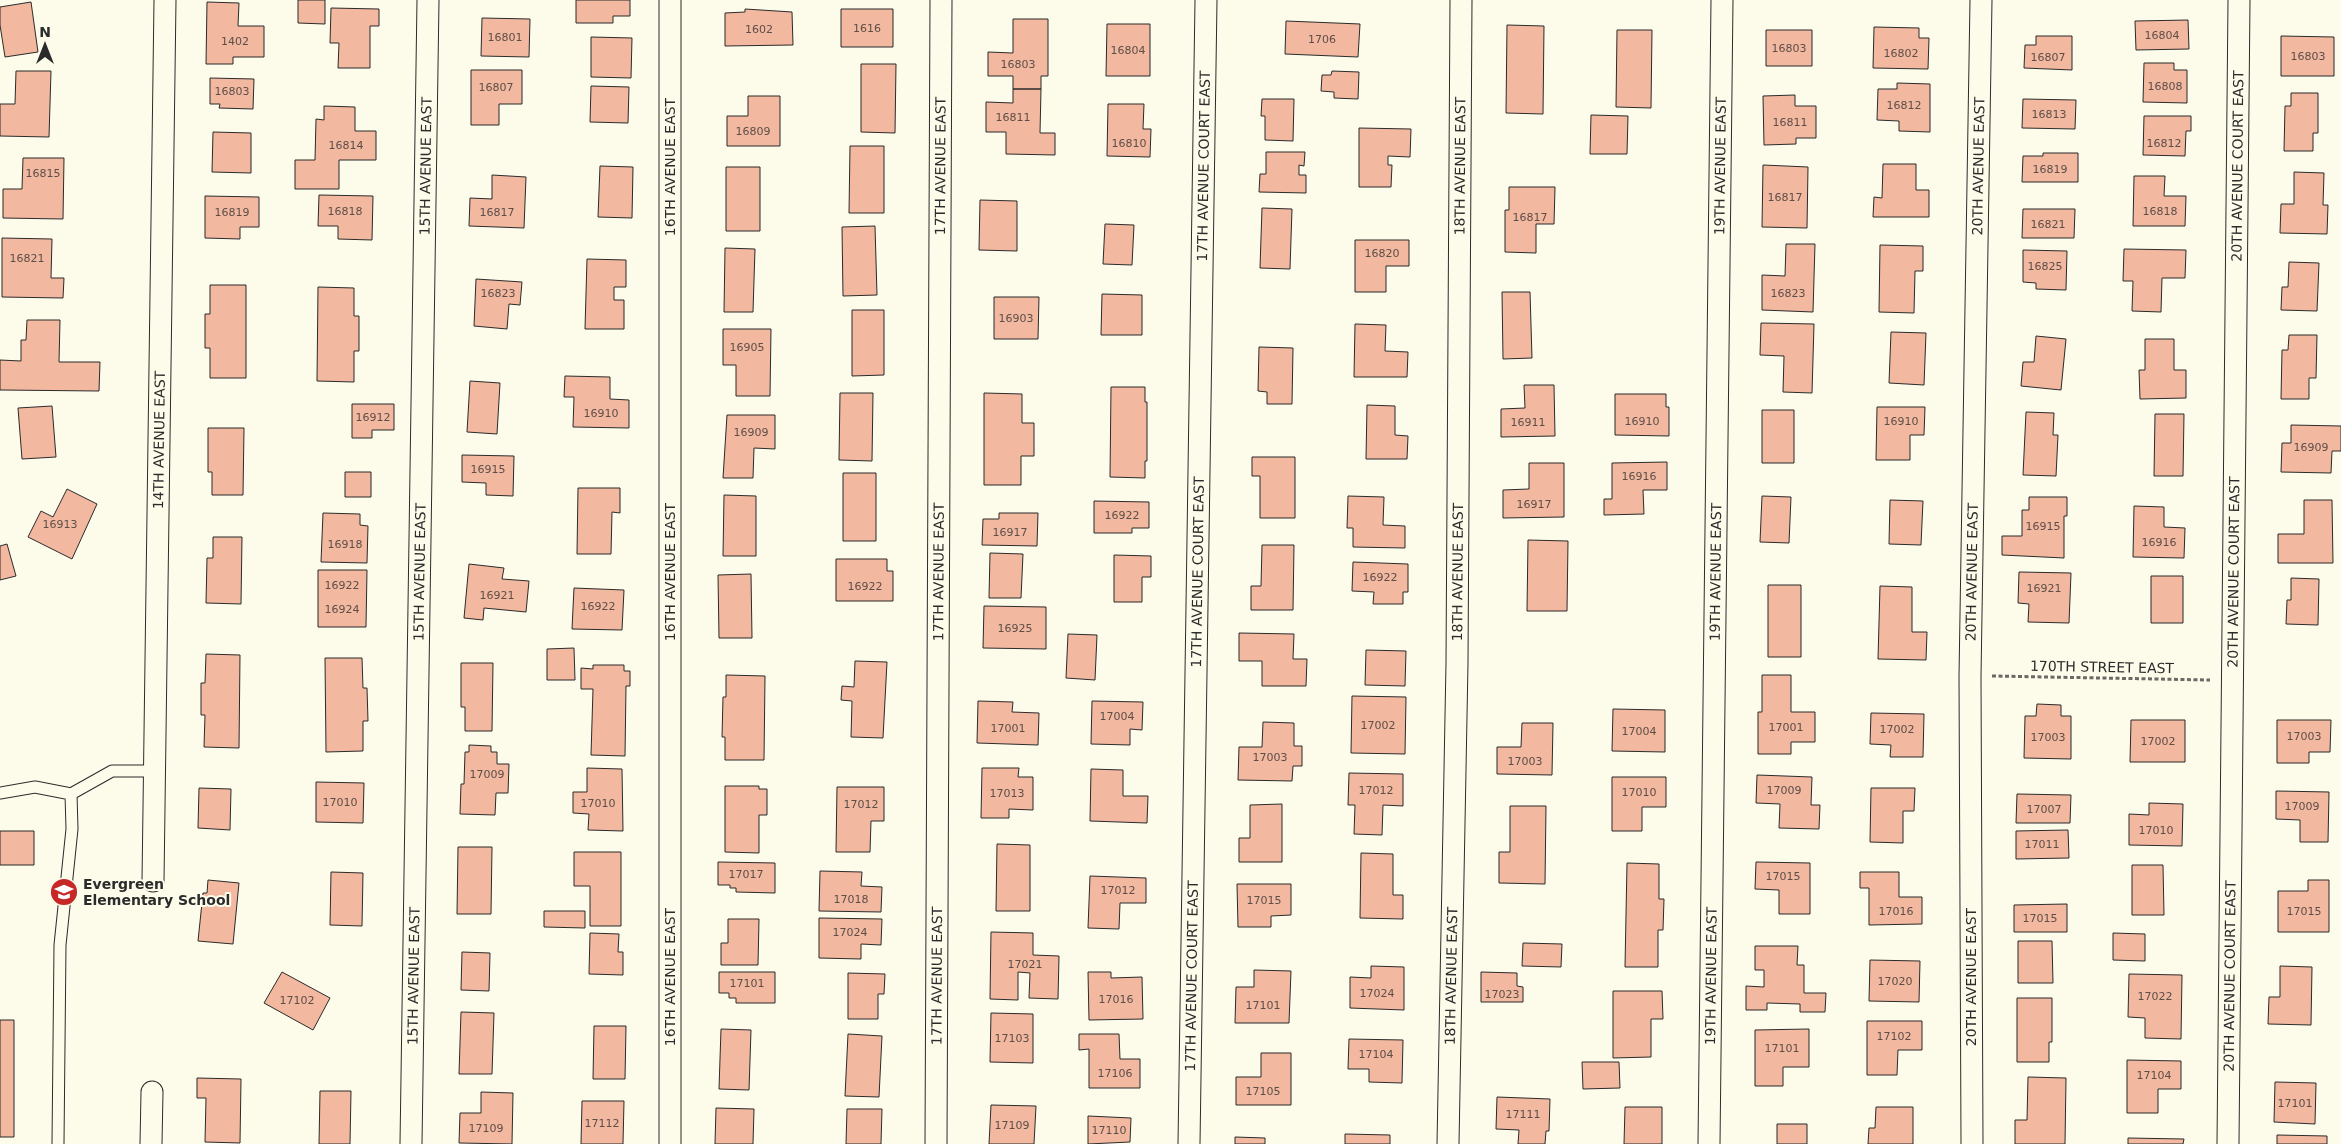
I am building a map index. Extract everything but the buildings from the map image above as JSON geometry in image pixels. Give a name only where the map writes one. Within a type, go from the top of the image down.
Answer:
[{"type":"street","name":"14TH AVENUE EAST","points":[[153,881],[166,0]]},
{"type":"street","name":"15TH AVENUE EAST","points":[[411,1144],[428,0]]},
{"type":"street","name":"16TH AVENUE EAST","points":[[670,0],[670,1144]]},
{"type":"street","name":"17TH AVENUE EAST","points":[[936,1144],[941,0]]},
{"type":"street","name":"17TH AVENUE COURT EAST","points":[[1189,1144],[1206,0]]},
{"type":"street","name":"18TH AVENUE EAST","points":[[1448,1144],[1457,653],[1461,0]]},
{"type":"street","name":"19TH AVENUE EAST","points":[[1709,1144],[1722,0]]},
{"type":"street","name":"20TH AVENUE EAST","points":[[1972,1144],[1970,676],[1981,0]]},
{"type":"street","name":"20TH AVENUE COURT EAST","points":[[2228,1144],[2239,0]]},
{"type":"street","points":[[151,1144],[152,1092]]},
{"type":"lane","points":[[0,793],[35,786],[71,794],[112,771],[154,772]]},
{"type":"lane","points":[[58,1144],[60,945],[72,828],[71,794]]},
{"type":"path","name":"170TH STREET EAST","points":[[1970,676],[2233,681]]},
{"type":"place","name":"Evergreen Elementary School","points":[[64,892]]}]
